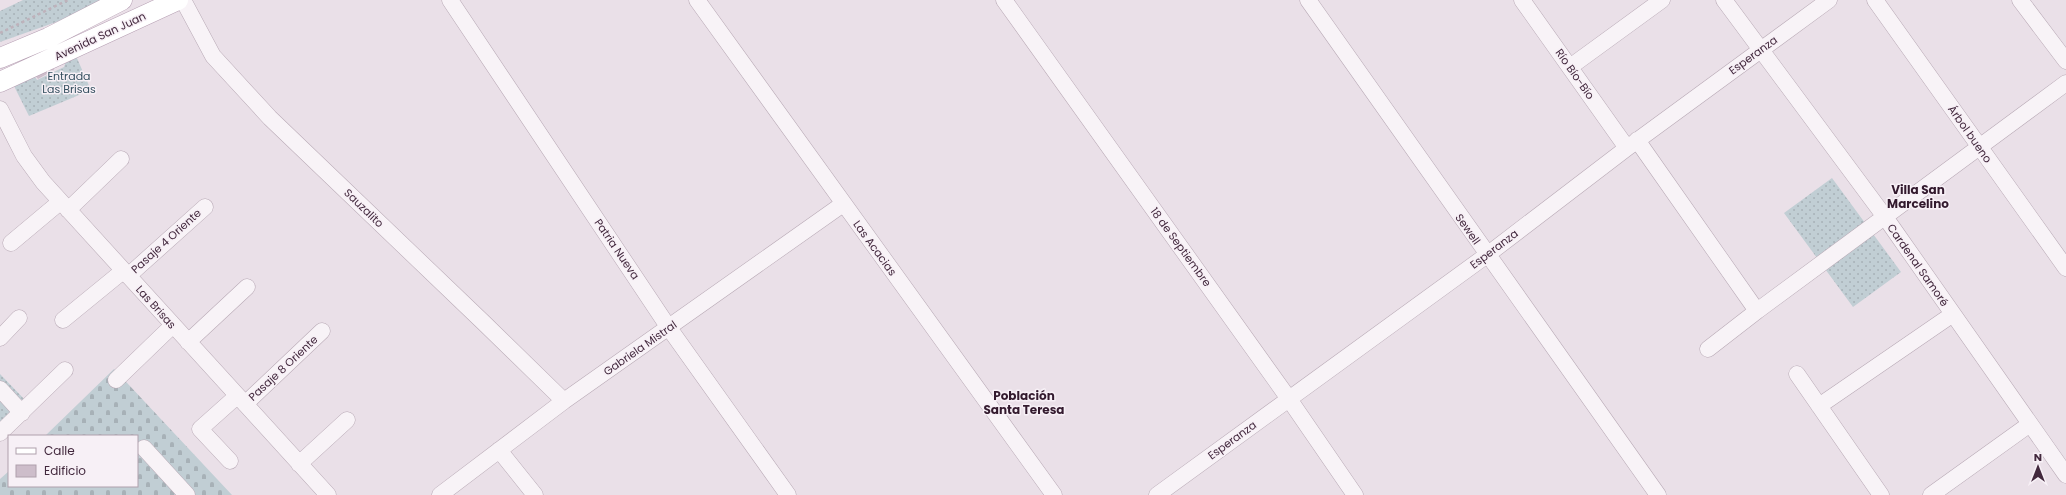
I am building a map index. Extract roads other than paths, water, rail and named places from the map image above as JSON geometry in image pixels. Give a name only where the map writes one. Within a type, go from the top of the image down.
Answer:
[{"type":"main road","name":"Avenida San Juan","points":[[0,58],[48,38],[122,0]]},
{"type":"main road","name":"Avenida San Juan","points":[[0,82],[178,0]]},
{"type":"street","name":"Sauzalito","points":[[183,0],[214,56],[270,118],[564,401]]},
{"type":"street","name":"Patria Nueva","points":[[450,0],[669,328],[788,495]]},
{"type":"street","name":"Las Acacias","points":[[697,0],[1054,495]]},
{"type":"street","name":"18 de Septiembre","points":[[1004,0],[1289,399],[1355,495]]},
{"type":"street","name":"Sewell","points":[[1308,0],[1658,495]]},
{"type":"street","name":"Río Bío-Bío","points":[[1522,0],[1570,67],[1632,144],[1757,311]]},
{"type":"street","points":[[1570,67],[1662,0]]},
{"type":"street","name":"Cardenal Samoré","points":[[1724,0],[1885,217],[2066,475]]},
{"type":"street","name":"Esperanza","points":[[1157,495],[1487,255],[1632,144],[1829,0]]},
{"type":"street","name":"Árbol bueno","points":[[1875,0],[1979,147],[2064,262]]},
{"type":"street","points":[[2020,0],[2066,61]]},
{"type":"street","points":[[1708,349],[1757,311],[2066,83]]},
{"type":"street","name":"Las Brisas","points":[[0,109],[33,169],[64,206],[299,464],[320,492]]},
{"type":"street","points":[[11,243],[64,206],[121,159]]},
{"type":"street","name":"Gabriela Mistral","points":[[440,495],[564,401],[843,204]]},
{"type":"street","name":"Pasaje 4 Oriente","points":[[63,320],[125,273],[205,207]]},
{"type":"street","points":[[188,342],[247,287]]},
{"type":"street","points":[[1819,406],[1953,314]]},
{"type":"street","points":[[0,338],[19,318]]},
{"type":"street","points":[[116,380],[173,325]]},
{"type":"street","name":"Pasaje 8 Oriente","points":[[230,461],[200,429],[241,400],[322,331]]},
{"type":"street","points":[[0,433],[65,370]]},
{"type":"street","points":[[1797,374],[1881,495]]},
{"type":"street","points":[[0,389],[22,412]]},
{"type":"street","points":[[299,464],[347,420]]},
{"type":"street","points":[[1931,495],[2030,424]]},
{"type":"street","points":[[144,448],[187,495]]},
{"type":"street","points":[[499,450],[535,495]]},
{"type":"district","name":"Villa San Marcelino","points":[[1918,197]]},
{"type":"district","name":"Población Santa Teresa","points":[[1024,403]]},
{"type":"park label","name":"Entrada Las Brisas","points":[[69,82]]}]
